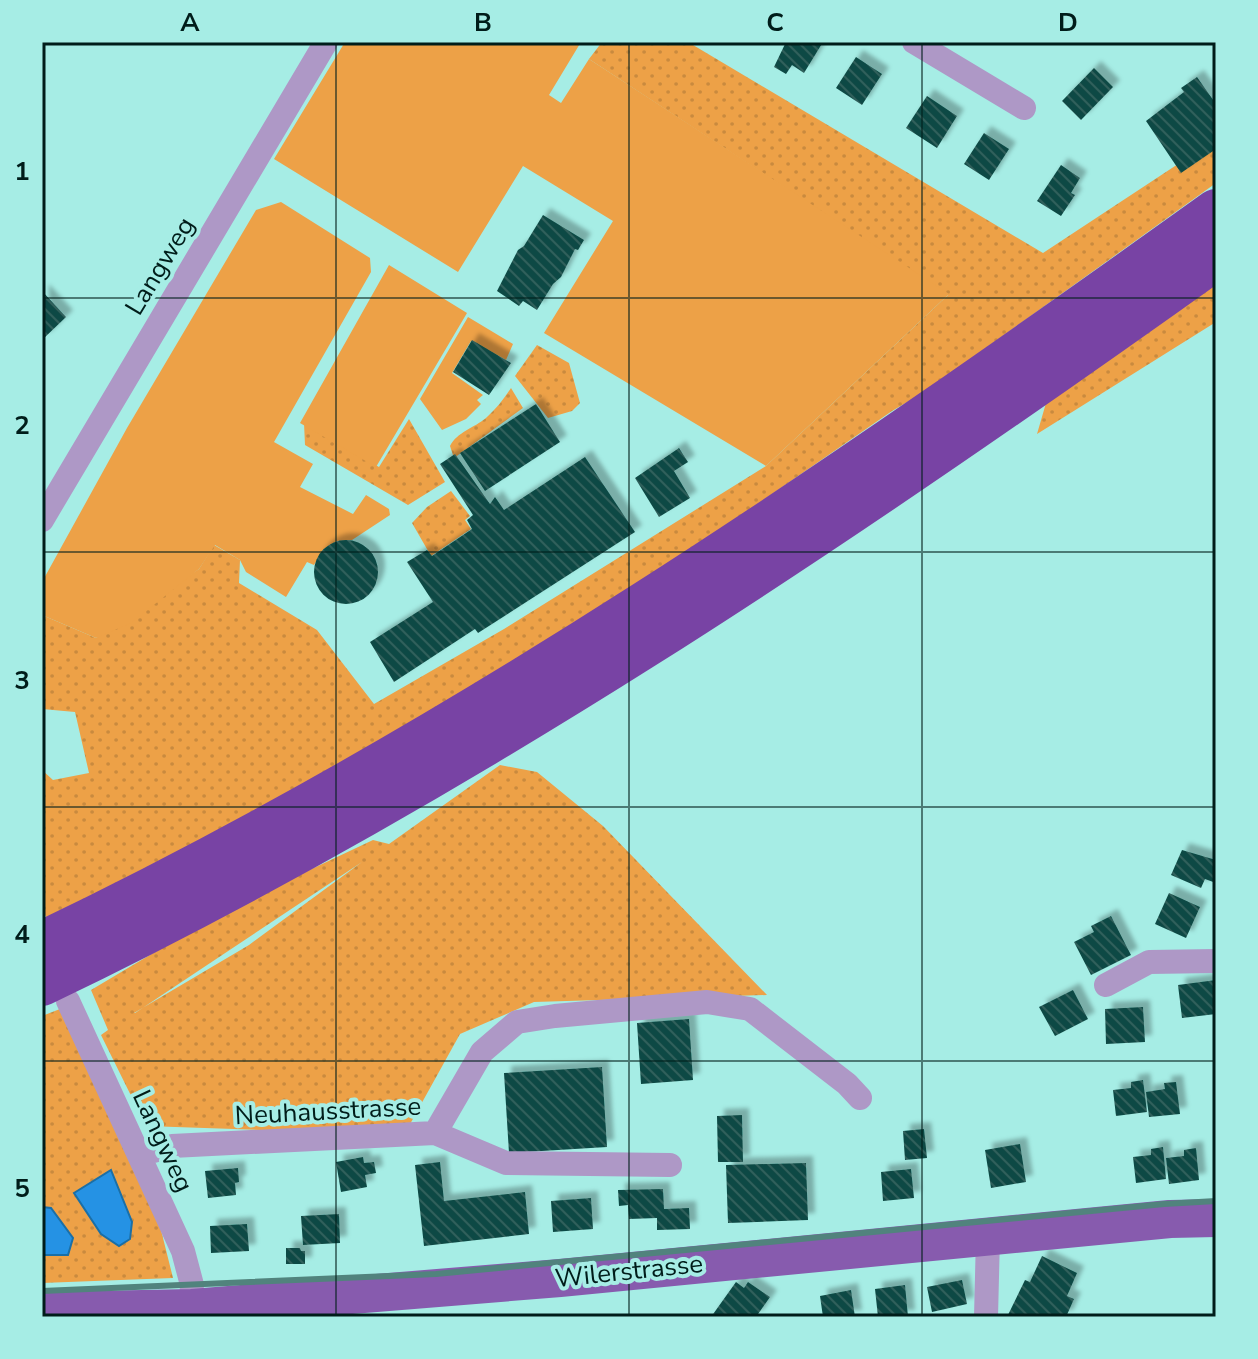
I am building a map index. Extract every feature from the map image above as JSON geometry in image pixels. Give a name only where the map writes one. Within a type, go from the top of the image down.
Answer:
[{"type":"highway","points":[[42,943],[286,816],[559,656],[862,459],[1216,211]]},
{"type":"highway","points":[[55,992],[153,930],[276,865],[548,707],[804,544],[1216,258]]},
{"type":"main road","name":"Wilerstrasse","points":[[42,1311],[191,1313],[1170,1219],[1216,1218]]},
{"type":"street","name":"Langweg","points":[[42,520],[326,42]]},
{"type":"street","points":[[914,42],[1024,108]]},
{"type":"street","points":[[1106,985],[1149,962],[1216,961]]},
{"type":"street","name":"Langweg","points":[[55,992],[139,1155],[183,1251],[190,1273],[191,1313]]},
{"type":"street","name":"Neuhausstrasse","points":[[139,1155],[172,1146],[435,1133],[482,1052],[517,1022],[707,1002],[750,1009],[847,1084],[860,1098]]},
{"type":"street","points":[[435,1133],[506,1163],[670,1165]]},
{"type":"street","points":[[986,1317],[988,1236]]},
{"type":"shaded area","points":[[345,42],[581,42],[549,95],[561,103],[589,59],[949,294],[766,466],[544,333],[613,221],[523,166],[458,272],[274,159]]},
{"type":"shaded area","points":[[602,42],[688,42],[1043,253],[1216,139],[1216,183],[926,391],[892,411],[703,542],[425,722],[47,920],[42,906],[42,770],[53,780],[89,773],[75,712],[42,709],[42,615],[96,638],[199,569],[214,545],[240,560],[239,583],[317,630],[374,704],[504,629],[766,466],[948,295],[589,59]]},
{"type":"shaded area","points":[[281,202],[370,258],[371,272],[274,442],[313,464],[300,487],[353,514],[366,495],[389,509],[390,515],[352,540],[337,541],[324,549],[314,565],[307,562],[286,597],[246,572],[240,560],[215,545],[199,569],[131,623],[96,638],[42,615],[42,582],[127,428],[256,210]]},
{"type":"shaded area","points":[[389,265],[467,313],[376,467],[300,423]]},
{"type":"shaded area","points":[[1216,280],[1216,322],[1037,434],[1046,403]]},
{"type":"shaded area","points":[[468,317],[513,344],[506,360],[471,341],[452,373],[483,395],[477,400],[481,404],[466,419],[442,430],[420,399]]},
{"type":"shaded area","points":[[537,345],[569,363],[580,403],[572,411],[548,418],[515,376]]},
{"type":"shaded area","points":[[511,388],[523,408],[454,458],[450,446],[453,441],[486,418]]},
{"type":"shaded area","points":[[409,419],[445,482],[408,505],[305,445],[304,423],[379,467]]},
{"type":"shaded area","points":[[451,491],[470,516],[465,520],[471,529],[431,556],[412,523],[427,507]]},
{"type":"shaded area","points":[[500,765],[537,772],[603,826],[767,995],[534,1002],[460,1034],[404,1135],[146,1126],[101,1035],[108,1030],[91,990],[229,908],[373,840],[389,844]],"holes":[[[362,862],[249,945],[143,1008]]]},
{"type":"shaded area","points":[[60,1009],[160,1226],[173,1278],[42,1283],[42,1255],[68,1255],[52,1208],[42,1207],[42,1016]]},
{"type":"water","points":[[111,1170],[132,1222],[130,1239],[119,1246],[101,1234],[74,1193]]},
{"type":"water","points":[[42,1207],[51,1208],[73,1238],[68,1255],[42,1255]]},
{"type":"building","points":[[786,42],[823,42],[804,73],[792,65],[786,74],[774,67]]},
{"type":"building","points":[[856,57],[882,74],[862,105],[836,88]]},
{"type":"building","points":[[1094,68],[1113,87],[1081,120],[1062,101]]},
{"type":"building","points":[[1197,77],[1216,104],[1216,149],[1181,173],[1146,121],[1184,92],[1181,88]]},
{"type":"building","points":[[927,96],[957,116],[937,148],[906,128]]},
{"type":"building","points":[[984,133],[1009,149],[989,180],[964,164]]},
{"type":"building","points":[[1061,165],[1080,178],[1071,193],[1075,195],[1061,216],[1037,201]]},
{"type":"building","points":[[543,215],[584,240],[578,250],[575,249],[561,277],[537,310],[523,301],[519,306],[497,291],[518,250],[524,246]]},
{"type":"building","points":[[42,291],[66,317],[42,340]]},
{"type":"building","points":[[472,340],[511,363],[489,395],[453,372]]},
{"type":"building","points":[[536,404],[560,442],[485,491],[460,453]]},
{"type":"building","points":[[679,448],[688,462],[674,471],[690,498],[659,517],[635,478]]},
{"type":"building","points":[[455,454],[490,504],[495,497],[504,510],[585,457],[635,532],[478,633],[475,629],[394,682],[370,642],[433,602],[407,562],[427,550],[432,556],[472,529],[467,520],[473,515],[440,464]]},
{"type":"building","points":[[346,540],[364,546],[372,554],[378,572],[372,590],[364,598],[346,604],[328,598],[320,590],[314,572],[320,554],[328,546]]},
{"type":"building","points":[[1182,850],[1216,860],[1216,883],[1205,879],[1201,888],[1171,875]]},
{"type":"building","points":[[1169,893],[1200,907],[1186,938],[1155,924]]},
{"type":"building","points":[[1111,916],[1131,955],[1091,975],[1074,942],[1094,932],[1091,926]]},
{"type":"building","points":[[1216,980],[1216,1014],[1182,1018],[1178,985]]},
{"type":"building","points":[[1073,990],[1088,1019],[1055,1036],[1039,1007]]},
{"type":"building","points":[[1143,1007],[1145,1042],[1106,1044],[1105,1009]]},
{"type":"building","points":[[689,1019],[693,1080],[641,1084],[637,1023]]},
{"type":"building","points":[[602,1067],[607,1147],[509,1153],[504,1073]]},
{"type":"building","points":[[1143,1080],[1147,1112],[1116,1116],[1113,1090],[1131,1088],[1131,1082]]},
{"type":"building","points":[[1176,1082],[1180,1114],[1149,1117],[1146,1092],[1165,1089],[1164,1083]]},
{"type":"building","points":[[742,1115],[743,1162],[718,1162],[717,1116]]},
{"type":"building","points":[[924,1129],[927,1158],[905,1160],[903,1131]]},
{"type":"building","points":[[1020,1144],[1026,1182],[991,1188],[985,1150]]},
{"type":"building","points":[[1163,1147],[1166,1179],[1136,1183],[1133,1157],[1151,1155],[1151,1149]]},
{"type":"building","points":[[1196,1148],[1199,1180],[1169,1184],[1166,1158],[1184,1156],[1184,1150]]},
{"type":"building","points":[[363,1157],[364,1163],[374,1162],[376,1173],[365,1175],[367,1187],[341,1192],[336,1162]]},
{"type":"building","points":[[440,1162],[444,1201],[525,1192],[529,1234],[424,1246],[415,1165]]},
{"type":"building","points":[[806,1163],[808,1220],[728,1223],[726,1165]]},
{"type":"building","points":[[238,1168],[236,1195],[208,1198],[205,1171]]},
{"type":"building","points":[[911,1169],[914,1198],[883,1201],[881,1172]]},
{"type":"building","points":[[663,1189],[664,1209],[689,1208],[690,1229],[657,1230],[657,1218],[629,1219],[628,1205],[619,1206],[618,1190]]},
{"type":"building","points":[[591,1198],[593,1229],[553,1232],[551,1201]]},
{"type":"building","points":[[339,1214],[340,1243],[303,1245],[301,1216]]},
{"type":"building","points":[[247,1224],[249,1251],[211,1253],[210,1226]]},
{"type":"building","points":[[286,1248],[305,1251],[305,1264],[286,1264]]},
{"type":"building","points":[[1042,1256],[1077,1273],[1067,1296],[1074,1299],[1066,1317],[1007,1317],[1025,1280],[1030,1282]]},
{"type":"building","points":[[962,1280],[967,1304],[932,1312],[927,1287]]},
{"type":"building","points":[[736,1282],[744,1288],[748,1282],[770,1297],[756,1317],[711,1317]]},
{"type":"building","points":[[905,1285],[908,1317],[878,1317],[875,1289]]},
{"type":"building","points":[[851,1290],[855,1317],[823,1317],[820,1296]]},
{"type":"railway","points":[[42,1291],[436,1274],[1216,1201]]}]
